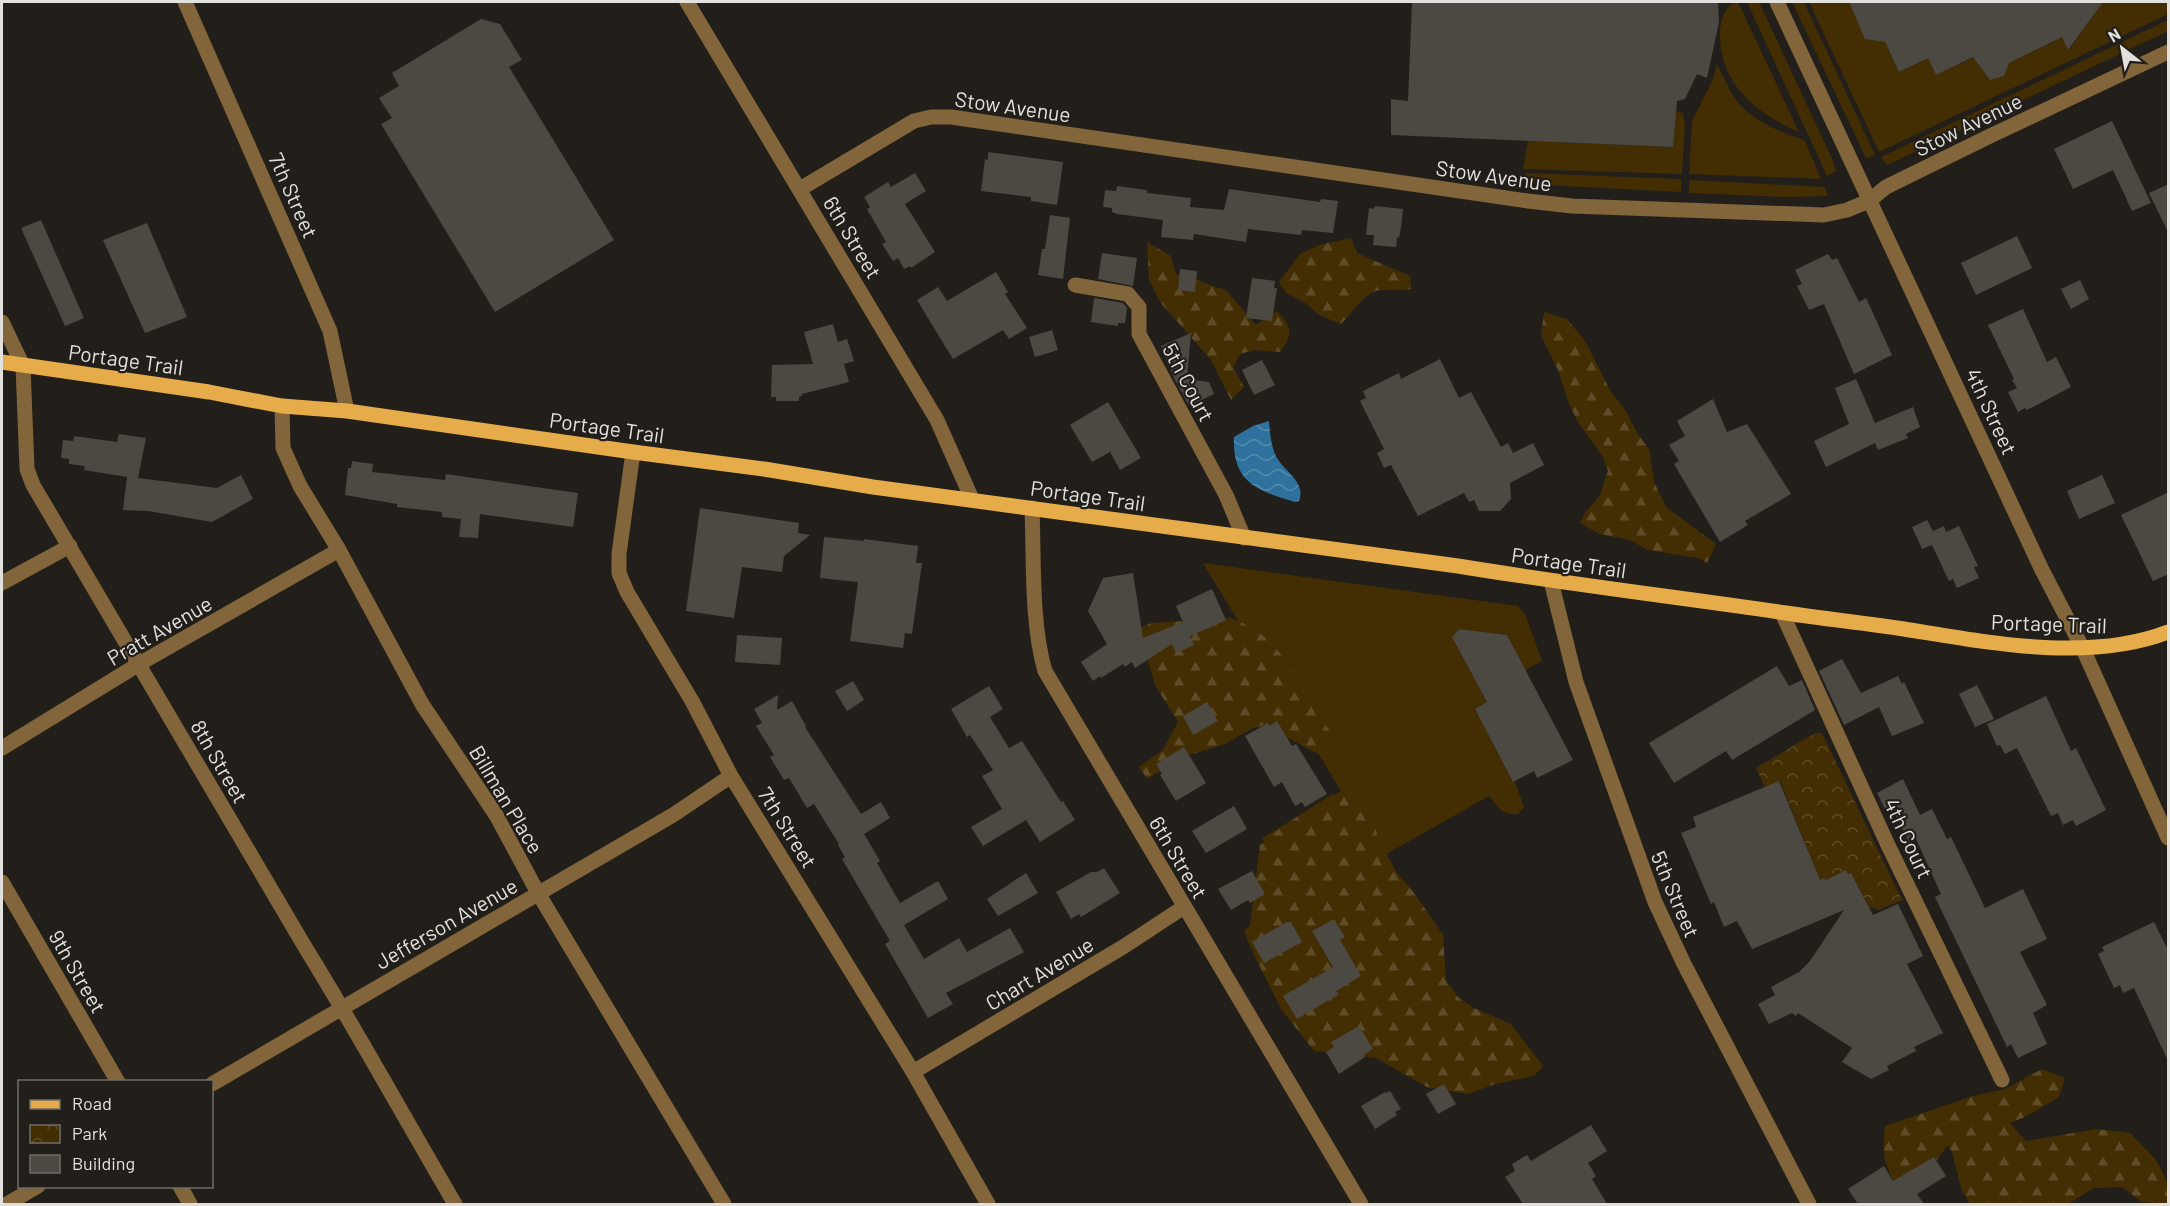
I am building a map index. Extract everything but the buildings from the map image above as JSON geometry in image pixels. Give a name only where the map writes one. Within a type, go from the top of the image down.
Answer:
[{"type":"main road","name":"Portage Trail","points":[[2,363],[209,392],[282,406],[347,411],[1984,642],[2083,649],[2120,646],[2169,632]]},
{"type":"street","name":"7th Street","points":[[185,2],[330,331],[347,411]]},
{"type":"street","name":"6th Street","points":[[687,2],[937,420],[972,499]]},
{"type":"street","name":"4th Street","points":[[1777,2],[2045,576],[2083,649],[2169,838]]},
{"type":"street","name":"Stow Avenue","points":[[800,189],[914,121],[931,117],[951,117],[1522,201],[1572,206],[1814,216],[1841,212],[1869,201],[1886,187],[2169,52]]},
{"type":"street","name":"5th Court","points":[[1075,285],[1128,294],[1139,307],[1139,334],[1226,495],[1244,538]]},
{"type":"street","name":"8th Street","points":[[2,322],[23,366],[27,469],[33,485],[342,1007],[381,1079],[455,1204]]},
{"type":"street","name":"Billman Place","points":[[282,406],[283,448],[300,486],[339,550],[422,704],[496,815],[538,893],[724,1204]]},
{"type":"street","name":"7th Street","points":[[633,452],[625,505],[619,573],[627,592],[692,701],[732,776],[913,1072],[988,1204]]},
{"type":"street","name":"6th Street","points":[[1032,508],[1037,626],[1040,654],[1045,671],[1361,1204]]},
{"type":"street","points":[[2,583],[70,546]]},
{"type":"street","name":"Pratt Avenue","points":[[2,748],[139,664],[339,550]]},
{"type":"street","name":"5th Street","points":[[1551,581],[1576,682],[1655,902],[1684,964],[1809,1204]]},
{"type":"street","name":"4th Court","points":[[1782,613],[1887,843],[2002,1080]]},
{"type":"street","name":"Jefferson Avenue","points":[[213,1083],[673,815],[732,776]]},
{"type":"street","name":"9th Street","points":[[2,882],[117,1080]]},
{"type":"street","name":"Chart Avenue","points":[[913,1072],[1123,947],[1184,907]]},
{"type":"street","points":[[7,1204],[35,1188]]},
{"type":"street","points":[[181,1188],[190,1204]]},
{"type":"green space","points":[[1734,2],[1738,2],[1799,132],[1767,115],[1754,105],[1732,80],[1721,48],[1720,29],[1724,14]]},
{"type":"green space","points":[[1747,2],[1759,2],[1833,161],[1836,171],[1827,176]]},
{"type":"green space","points":[[1792,2],[1804,2],[1875,155],[1866,158]]},
{"type":"green space","points":[[1809,2],[1849,2],[1865,38],[1885,42],[1899,72],[1928,58],[1936,75],[1983,53],[2009,63],[2062,37],[2069,50],[2097,10],[2094,2],[2168,2],[2168,14],[1879,152]]},
{"type":"green space","points":[[2168,20],[2168,31],[1887,165],[1881,157]]},
{"type":"green space","points":[[1717,64],[1737,101],[1751,115],[1805,141],[1821,179],[1689,174],[1692,121],[1713,79]]},
{"type":"green space","points":[[1676,111],[1683,113],[1685,124],[1682,174],[1523,169],[1528,141],[1672,147]]},
{"type":"green space","points":[[1525,173],[1681,179],[1681,192],[1524,184]]},
{"type":"green space","points":[[1689,180],[1825,187],[1828,196],[1788,197],[1689,193]]},
{"type":"green space","points":[[1351,238],[1357,253],[1410,276],[1411,289],[1380,290],[1371,293],[1341,324],[1319,315],[1307,304],[1286,293],[1279,282],[1300,254],[1319,245]]},
{"type":"green space","points":[[1147,242],[1171,256],[1176,274],[1226,290],[1256,325],[1277,311],[1286,322],[1289,331],[1288,340],[1280,352],[1254,350],[1240,354],[1233,367],[1244,387],[1231,400],[1211,360],[1160,302],[1149,280]]},
{"type":"green space","points":[[1544,312],[1567,319],[1585,341],[1611,392],[1626,411],[1637,433],[1649,449],[1654,482],[1666,507],[1716,544],[1707,563],[1698,558],[1648,550],[1630,540],[1600,534],[1580,523],[1600,495],[1608,471],[1603,457],[1578,422],[1569,404],[1558,370],[1541,336]]},
{"type":"green space","points":[[1203,563],[1518,606],[1525,614],[1542,661],[1525,670],[1507,635],[1459,629],[1452,637],[1487,702],[1475,709],[1515,782],[1524,807],[1518,814],[1507,813],[1501,810],[1489,796],[1383,856],[1296,894],[1262,838],[1341,791]]},
{"type":"green space","points":[[1231,618],[1266,638],[1283,657],[1310,704],[1335,738],[1330,748],[1320,755],[1264,725],[1251,729],[1225,744],[1186,756],[1147,779],[1139,767],[1162,751],[1178,722],[1155,685],[1142,641],[1136,630],[1151,623]]},
{"type":"green space","points":[[1815,733],[1822,733],[1902,900],[1878,910],[1874,907],[1870,908],[1851,873],[1848,874],[1846,870],[1826,880],[1824,878],[1816,882],[1807,848],[1780,781],[1765,787],[1756,768]]},
{"type":"green space","points":[[1332,794],[1365,802],[1373,818],[1378,838],[1397,873],[1415,894],[1443,935],[1446,981],[1459,998],[1474,1008],[1511,1024],[1543,1066],[1534,1076],[1495,1084],[1468,1094],[1427,1087],[1376,1058],[1314,1051],[1281,1009],[1244,931],[1250,925],[1260,845],[1283,826]]},
{"type":"green space","points":[[2042,1069],[2065,1078],[2059,1097],[2010,1123],[2026,1141],[2097,1129],[2130,1133],[2156,1160],[2168,1183],[2168,1204],[2142,1202],[2122,1187],[2094,1188],[2068,1204],[1970,1204],[1961,1188],[1952,1152],[1948,1145],[1913,1191],[1898,1190],[1885,1159],[1885,1126],[1973,1096],[2005,1089]]},
{"type":"water","points":[[1269,421],[1275,454],[1300,488],[1299,501],[1295,502],[1259,489],[1250,483],[1237,465],[1234,437],[1253,426]]}]
